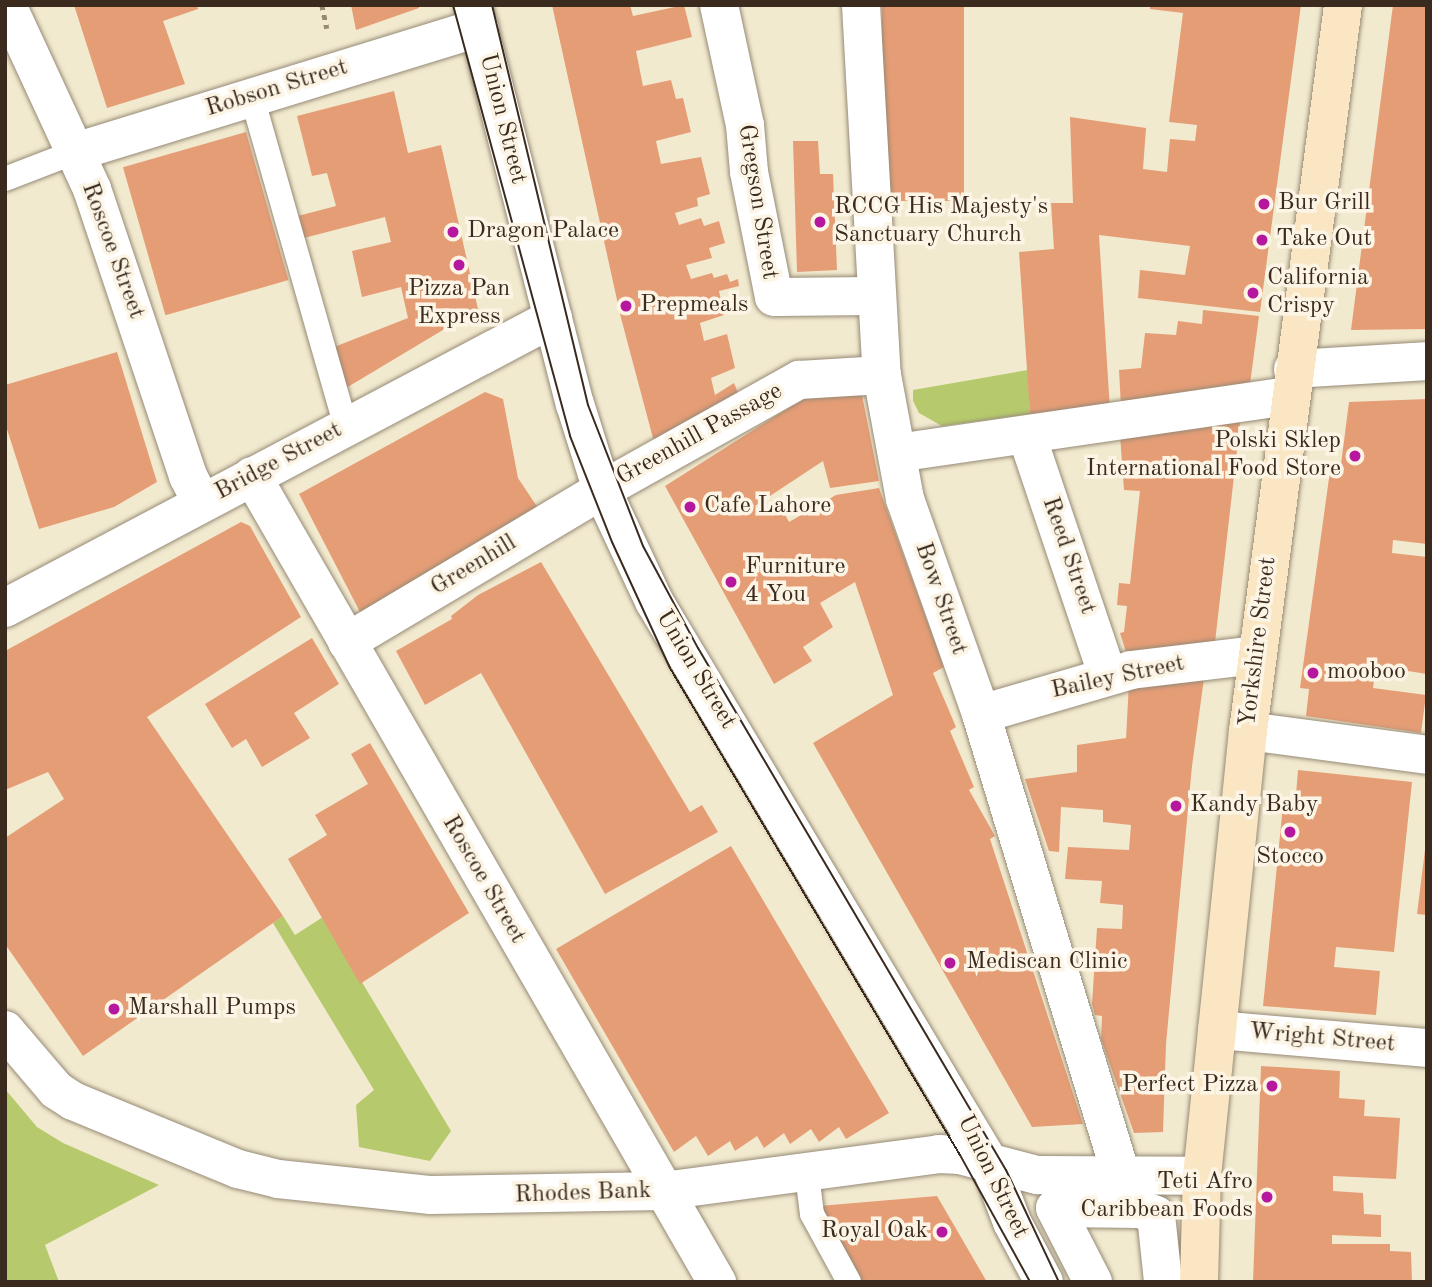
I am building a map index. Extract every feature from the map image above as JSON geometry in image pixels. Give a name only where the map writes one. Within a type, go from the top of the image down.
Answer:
[{"type":"main road","name":"Yorkshire Street","points":[[1199,1282],[1202,1175],[1248,731],[1343,5]]},
{"type":"street","name":"Roscoe Street","points":[[8,5],[75,152],[127,290],[188,476],[201,502]]},
{"type":"street","name":"Gregson Street","points":[[719,5],[745,125],[749,172],[774,297],[876,296]]},
{"type":"street","name":"Bow Street","points":[[861,5],[882,375],[905,499],[981,714],[1121,1174]]},
{"type":"street","name":"Robson Street","points":[[75,152],[252,97],[476,17]]},
{"type":"street","name":"Union Street","points":[[476,17],[553,318],[602,490],[653,601],[990,1164],[1012,1222],[1044,1282]]},
{"type":"street","name":"Bridge Street","points":[[5,608],[553,318]]},
{"type":"street","points":[[897,453],[1027,436],[1292,383],[1427,361]]},
{"type":"street","name":"Greenhill Passage","points":[[602,490],[799,380],[882,375]]},
{"type":"street","name":"Reed Street","points":[[1027,436],[1108,676]]},
{"type":"street","name":"Roscoe Street","points":[[252,476],[717,1282]]},
{"type":"street","name":"Greenhill","points":[[347,642],[602,490]]},
{"type":"street","name":"Bailey Street","points":[[981,714],[1108,676],[1241,654],[1257,655]]},
{"type":"street","points":[[1248,731],[1427,755]]},
{"type":"street","name":"Rhodes Bank","points":[[5,1030],[56,1090],[73,1101],[237,1168],[278,1179],[431,1195],[663,1191],[807,1174],[939,1154],[960,1155],[1037,1175],[1202,1175]]},
{"type":"street","name":"Wright Street","points":[[1217,1030],[1427,1048]]},
{"type":"street","points":[[1093,1282],[1055,1208],[1139,1209],[1156,1215],[1163,1282]]},
{"type":"lane","points":[[252,97],[346,427]]},
{"type":"lane","points":[[5,179],[75,152]]},
{"type":"lane","points":[[807,1174],[812,1214],[849,1282]]},
{"type":"path","points":[[322,5],[328,30]]},
{"type":"green space","points":[[1028,370],[1030,414],[942,426],[919,413],[913,401],[913,390]]},
{"type":"green space","points":[[283,916],[295,935],[323,917],[451,1131],[430,1161],[359,1147],[356,1105],[374,1090],[273,923]]},
{"type":"green space","points":[[5,1089],[37,1127],[63,1143],[159,1185],[45,1245],[59,1282],[5,1282]]},
{"type":"building","points":[[74,5],[197,5],[198,9],[163,21],[185,84],[107,108]]},
{"type":"building","points":[[351,5],[419,5],[419,8],[356,30]]},
{"type":"building","points":[[552,5],[630,5],[633,16],[684,5],[692,37],[636,51],[643,86],[671,80],[676,99],[683,98],[691,132],[656,141],[661,164],[701,157],[710,194],[697,198],[698,206],[675,213],[679,225],[701,218],[704,226],[719,221],[725,243],[709,248],[712,258],[686,265],[691,279],[712,273],[714,278],[727,274],[730,282],[738,279],[739,286],[719,291],[724,315],[700,323],[704,341],[727,334],[735,368],[711,378],[715,395],[734,383],[740,398],[654,442],[621,318]]},
{"type":"building","points":[[882,5],[964,5],[964,201],[882,201]]},
{"type":"building","points":[[1150,5],[1301,5],[1260,312],[1138,298],[1140,270],[1185,275],[1190,246],[1099,235],[1110,410],[1030,414],[1019,252],[1054,249],[1051,203],[1073,203],[1070,117],[1146,128],[1143,169],[1167,172],[1170,139],[1195,141],[1197,125],[1169,122],[1183,13],[1150,9]]},
{"type":"building","points":[[1393,5],[1427,5],[1427,329],[1351,330]]},
{"type":"building","points":[[394,91],[408,153],[441,145],[478,309],[341,391],[329,349],[408,318],[401,287],[362,297],[352,251],[391,242],[385,217],[300,239],[294,217],[336,206],[327,173],[312,176],[297,116]]},
{"type":"building","points":[[246,132],[288,280],[165,315],[123,167]]},
{"type":"building","points":[[793,141],[818,141],[820,174],[833,174],[837,270],[797,272]]},
{"type":"building","points":[[1203,310],[1259,316],[1249,392],[1121,407],[1119,370],[1141,368],[1145,333],[1176,335],[1178,321],[1202,324]]},
{"type":"building","points":[[117,352],[157,482],[114,507],[39,529],[5,423],[5,385]]},
{"type":"building","points":[[485,392],[503,399],[518,478],[540,511],[361,614],[299,494]]},
{"type":"building","points":[[862,395],[879,481],[830,488],[823,461],[755,506],[759,513],[778,501],[789,522],[836,495],[879,488],[944,667],[933,673],[956,727],[950,731],[974,787],[969,790],[995,836],[990,839],[1083,1124],[1032,1127],[813,743],[893,695],[855,582],[820,603],[833,627],[803,647],[812,661],[774,684],[665,486],[807,396]]},
{"type":"building","points":[[1427,399],[1427,544],[1393,540],[1392,553],[1427,557],[1427,674],[1376,666],[1373,688],[1426,695],[1421,733],[1306,716],[1309,689],[1300,688],[1330,471],[1340,472],[1349,402]]},
{"type":"building","points":[[1241,415],[1214,651],[1127,655],[1120,633],[1124,632],[1127,606],[1117,605],[1119,583],[1130,584],[1140,491],[1124,490],[1120,435]]},
{"type":"building","points":[[241,522],[250,526],[301,617],[147,717],[283,916],[83,1056],[5,944],[5,838],[64,799],[48,772],[5,790],[5,651]]},
{"type":"building","points":[[541,562],[690,812],[702,805],[718,832],[605,894],[481,673],[425,705],[396,651],[452,619],[451,616],[478,595]]},
{"type":"building","points":[[312,638],[339,684],[294,713],[310,738],[262,767],[246,739],[232,748],[205,704]]},
{"type":"building","points":[[1205,671],[1192,766],[1166,1044],[1163,1132],[1134,1133],[1101,1039],[1102,1016],[1095,1015],[1092,1004],[1097,928],[1122,929],[1123,905],[1100,903],[1102,881],[1065,879],[1068,847],[1129,850],[1131,825],[1103,822],[1103,810],[1061,807],[1059,852],[1049,851],[1025,779],[1077,772],[1077,745],[1126,738],[1129,683]]},
{"type":"building","points":[[370,743],[469,913],[360,984],[288,859],[327,835],[315,815],[368,784],[351,754]]},
{"type":"building","points":[[1298,770],[1412,782],[1394,952],[1336,947],[1334,967],[1380,971],[1376,1015],[1263,1006],[1283,805],[1295,807]]},
{"type":"building","points":[[731,846],[889,1113],[846,1139],[839,1127],[819,1142],[811,1129],[790,1144],[784,1133],[764,1148],[757,1136],[735,1151],[730,1141],[708,1156],[696,1136],[674,1152],[556,949]]},
{"type":"building","points":[[1427,850],[1427,915],[1417,914]]},
{"type":"building","points":[[1261,1066],[1340,1071],[1339,1098],[1365,1100],[1364,1116],[1400,1118],[1396,1179],[1333,1176],[1333,1191],[1363,1193],[1364,1214],[1381,1215],[1381,1237],[1332,1235],[1332,1244],[1390,1244],[1390,1251],[1411,1252],[1412,1282],[1253,1282]]},
{"type":"building","points":[[937,1196],[987,1282],[860,1282],[819,1206]]},
{"type":"tram line","points":[[453,5],[570,436],[612,542],[670,668],[960,1155],[1030,1282]]},
{"type":"tram line","points":[[492,5],[588,405],[643,546],[698,648],[1006,1170],[1059,1282]]},
{"type":"place","name":"Bur Grill","points":[[1264,204]]},
{"type":"place","name":"RCCG His Majesty's Sanctuary Church","points":[[820,222]]},
{"type":"place","name":"Dragon Palace","points":[[453,232]]},
{"type":"place","name":"Take Out","points":[[1262,240]]},
{"type":"place","name":"Pizza Pan Express","points":[[459,265]]},
{"type":"place","name":"California Crispy","points":[[1253,293]]},
{"type":"place","name":"Prepmeals","points":[[626,306]]},
{"type":"place","name":"Polski Sklep International Food Store","points":[[1355,456]]},
{"type":"place","name":"Cafe Lahore","points":[[690,507]]},
{"type":"place","name":"Furniture 4 You","points":[[731,582]]},
{"type":"place","name":"mooboo","points":[[1313,673]]},
{"type":"place","name":"Kandy Baby","points":[[1176,806]]},
{"type":"place","name":"Stocco","points":[[1290,832]]},
{"type":"place","name":"Mediscan Clinic","points":[[950,963]]},
{"type":"place","name":"Marshall Pumps","points":[[114,1009]]},
{"type":"place","name":"Perfect Pizza","points":[[1272,1086]]},
{"type":"place","name":"Teti Afro Caribbean Foods","points":[[1267,1197]]},
{"type":"place","name":"Royal Oak","points":[[942,1232]]}]
